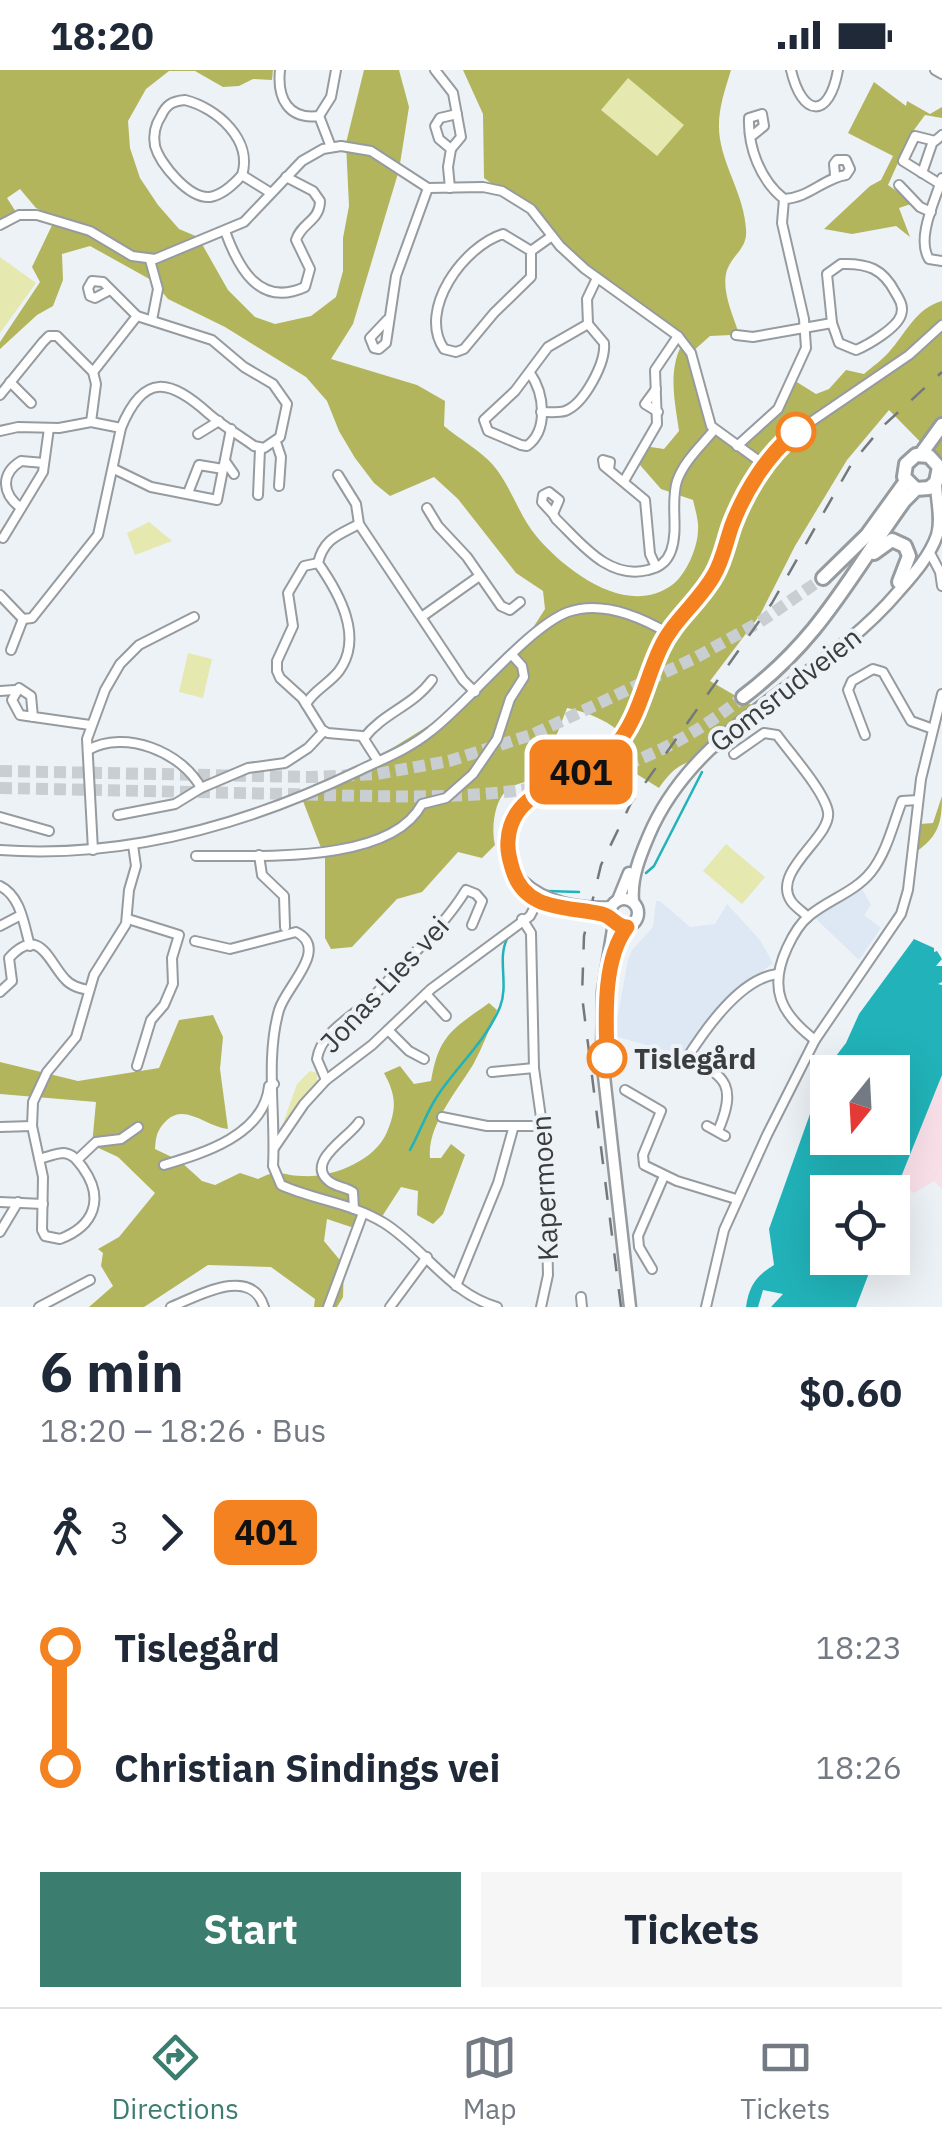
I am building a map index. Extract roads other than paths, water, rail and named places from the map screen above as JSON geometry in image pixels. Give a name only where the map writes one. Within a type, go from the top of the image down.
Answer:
[{"type":"highway","points":[[914,486],[906,464],[920,454],[942,425]]},
{"type":"highway","points":[[823,578],[914,486],[936,482],[942,438]]},
{"type":"highway","points":[[920,454],[936,461]]},
{"type":"highway","points":[[860,570],[914,486]]},
{"type":"highway","points":[[743,698],[803,644],[881,546],[897,540],[909,556],[899,582]]},
{"type":"main road","name":"Gomsrudveien","points":[[634,1307],[607,1058],[610,982],[617,944],[638,915],[633,901],[634,879],[646,840],[685,773],[732,728],[856,636],[918,566],[939,526],[936,482]]},
{"type":"main road","name":"Gomsrudveien","points":[[634,1307],[602,1070],[602,1004],[613,911],[650,817],[688,760],[728,724],[842,640],[899,582],[931,534],[933,508],[914,486]]},
{"type":"main road","points":[[627,927],[613,911],[633,901]]},
{"type":"street","points":[[280,70],[278,78],[286,104],[300,116],[319,116]]},
{"type":"street","points":[[319,116],[332,97],[336,70]]},
{"type":"street","points":[[435,70],[454,93],[461,137],[451,149],[450,188]]},
{"type":"street","points":[[791,70],[801,99],[813,107],[830,99],[838,70]]},
{"type":"street","points":[[935,70],[942,74]]},
{"type":"street","points":[[192,102],[225,122],[244,152],[242,176],[230,187],[208,197],[186,187],[156,149],[156,126],[170,103],[192,102]]},
{"type":"street","points":[[451,149],[439,139],[435,126],[440,118],[457,114]]},
{"type":"street","points":[[319,116],[331,147]]},
{"type":"street","points":[[738,446],[778,409],[806,348],[806,329],[782,224],[784,199],[761,173],[753,135]]},
{"type":"street","points":[[922,173],[936,154],[938,138],[915,136],[903,160],[922,173],[941,181],[930,212],[924,250],[929,259],[942,261]]},
{"type":"street","points":[[0,225],[19,216],[37,215],[90,231],[132,256],[150,260],[225,231],[250,216],[309,155],[331,147],[350,146],[371,152],[428,188],[483,187],[512,195],[531,209],[552,236],[597,278],[678,336],[690,353],[705,416],[714,430],[763,464]]},
{"type":"street","points":[[784,199],[805,196],[835,175]]},
{"type":"street","points":[[242,176],[271,193]]},
{"type":"street","points":[[225,231],[240,268],[254,281],[278,292],[293,292],[305,286],[310,269],[296,240],[298,232],[317,216],[320,201],[313,191],[286,177]]},
{"type":"street","points":[[899,186],[920,208],[930,212]]},
{"type":"street","points":[[387,320],[400,261],[428,188]]},
{"type":"street","points":[[504,234],[531,251],[529,281],[494,313],[464,349],[444,350],[438,340],[438,315],[444,291],[461,264],[484,243],[504,234]]},
{"type":"street","points":[[531,251],[552,236]]},
{"type":"street","points":[[150,260],[158,289],[152,320]]},
{"type":"street","points":[[842,264],[862,264],[878,270],[901,304],[902,314],[897,323],[856,350],[840,343],[832,323],[826,279],[829,270],[842,264]]},
{"type":"street","points":[[541,412],[560,412],[573,406],[603,365],[604,344],[588,324],[587,300],[597,278]]},
{"type":"street","points":[[110,290],[137,316],[212,340],[273,384],[287,404],[282,430],[268,446],[258,495]]},
{"type":"street","points":[[93,372],[137,316]]},
{"type":"street","points":[[736,335],[753,337],[832,323]]},
{"type":"street","points":[[530,373],[539,387],[541,412],[539,432],[527,446],[494,435],[484,427],[486,415],[530,373],[548,347],[588,324]]},
{"type":"street","points":[[613,911],[538,899],[512,868],[508,837],[518,810],[535,794],[585,770],[614,748],[636,714],[668,634],[714,575],[732,524],[763,464],[787,439],[909,355],[942,325]]},
{"type":"street","points":[[0,396],[42,342],[53,336],[65,342],[93,372],[96,384],[91,422]]},
{"type":"street","points":[[655,370],[678,336]]},
{"type":"street","points":[[624,481],[657,424],[655,370],[646,358]]},
{"type":"street","points":[[10,382],[31,403]]},
{"type":"street","points":[[22,619],[32,618],[98,535],[121,428],[137,398],[162,387],[186,393],[230,429],[268,446],[281,458],[279,486]]},
{"type":"street","points":[[198,434],[219,421]]},
{"type":"street","points":[[1,427],[49,428],[91,422],[121,428]]},
{"type":"street","points":[[2,538],[43,472],[49,428]]},
{"type":"street","points":[[114,469],[151,488],[217,500],[230,429]]},
{"type":"street","points":[[553,514],[604,563],[634,572],[656,568],[672,548],[673,500],[680,473],[714,430]]},
{"type":"street","points":[[188,493],[199,465],[238,456]]},
{"type":"street","points":[[21,508],[6,492],[9,470],[22,461],[44,463]]},
{"type":"street","points":[[224,461],[234,474]]},
{"type":"street","points":[[609,469],[646,500],[650,554],[656,568]]},
{"type":"street","points":[[338,474],[356,504],[359,524],[463,680],[475,692]]},
{"type":"street","points":[[427,508],[438,526],[467,556],[504,615],[520,602]]},
{"type":"street","points":[[306,704],[338,672],[349,647],[345,614],[318,563],[321,551],[331,538],[359,524]]},
{"type":"street","points":[[929,551],[941,581]]},
{"type":"street","points":[[318,563],[304,566],[292,582],[287,596],[292,626],[277,666],[280,678],[306,704],[324,732]]},
{"type":"street","points":[[918,566],[929,567],[941,581]]},
{"type":"street","points":[[422,616],[478,576]]},
{"type":"street","points":[[0,595],[22,619]]},
{"type":"street","points":[[0,850],[92,850],[134,845],[271,809],[426,736],[553,620],[578,609],[614,610],[668,634]]},
{"type":"street","points":[[92,850],[90,726],[124,659],[139,646],[194,617]]},
{"type":"street","points":[[11,650],[22,619]]},
{"type":"street","points":[[196,856],[294,857],[370,841],[410,823],[424,803],[446,798],[473,774],[497,739],[511,696],[524,677],[514,656]]},
{"type":"street","points":[[865,735],[848,690],[852,681],[873,669],[883,672],[910,720],[933,729]]},
{"type":"street","points":[[364,738],[379,722],[417,698],[432,680]]},
{"type":"street","points":[[0,691],[23,689],[31,696],[33,717]]},
{"type":"street","points":[[15,690],[14,707],[20,715],[90,726]]},
{"type":"street","points":[[706,1307],[720,1243],[736,1200],[815,1040],[901,914],[908,890],[918,800],[942,694]]},
{"type":"street","points":[[118,815],[180,802],[201,788],[252,767],[285,763],[324,732],[364,738],[378,761]]},
{"type":"street","points":[[734,754],[764,732],[778,734],[827,807],[826,827],[802,852],[788,892],[808,917]]},
{"type":"street","points":[[88,750],[112,743],[150,747],[186,769],[201,788]]},
{"type":"street","points":[[815,1040],[798,1026],[779,999],[777,974],[794,935],[808,917],[869,875],[886,845],[902,801],[918,800]]},
{"type":"street","points":[[0,817],[49,831]]},
{"type":"street","points":[[40,1159],[62,1153],[77,1160],[94,1189],[90,1218],[65,1237],[54,1239],[42,1230],[40,1159],[32,1126],[38,1088],[76,1036],[88,990],[128,918],[128,893],[136,866],[134,845]]},
{"type":"street","points":[[260,855],[264,879],[284,896],[285,927]]},
{"type":"street","points":[[0,886],[11,894],[30,946]]},
{"type":"street","name":"Jonas Lies vei","points":[[326,1080],[317,1059],[324,1042],[372,998],[441,924],[466,890],[476,894],[482,904],[472,924]]},
{"type":"street","points":[[274,1148],[326,1080],[426,994],[530,916],[538,899]]},
{"type":"street","points":[[0,926],[21,916]]},
{"type":"street","points":[[128,918],[179,935],[172,958],[174,982],[151,1020],[137,1066]]},
{"type":"street","name":"Kapermoen","points":[[522,920],[532,940],[534,1068],[543,1126],[548,1274],[542,1307]]},
{"type":"street","points":[[195,941],[230,949],[286,932],[296,932],[307,939],[310,954],[290,984],[278,1012],[273,1045],[274,1174],[280,1185],[381,1221],[471,1298],[497,1307]]},
{"type":"street","points":[[0,992],[12,981],[11,955],[30,946],[46,951],[67,982],[88,990]]},
{"type":"street","points":[[707,1126],[721,1134],[728,1100],[726,1084],[714,1070],[687,1058],[738,994],[777,974]]},
{"type":"street","points":[[426,994],[446,1016]]},
{"type":"street","points":[[388,1030],[409,1051],[424,1059]]},
{"type":"street","points":[[492,1072],[534,1068]]},
{"type":"street","points":[[164,1166],[206,1153],[242,1129],[260,1113],[266,1104],[268,1086],[274,1084]]},
{"type":"street","points":[[624,1090],[661,1111],[644,1164],[664,1176],[736,1200]]},
{"type":"street","points":[[442,1117],[512,1128],[543,1126]]},
{"type":"street","points":[[328,1307],[359,1211],[353,1192],[333,1185],[322,1168],[325,1156],[359,1122]]},
{"type":"street","points":[[0,1128],[32,1126]]},
{"type":"street","points":[[77,1160],[96,1142],[122,1139],[138,1127]]},
{"type":"street","points":[[456,1286],[498,1182],[512,1128]]},
{"type":"street","points":[[652,1269],[638,1236],[664,1176]]},
{"type":"street","points":[[0,1202],[43,1204]]},
{"type":"street","points":[[0,1232],[18,1202]]},
{"type":"street","points":[[390,1307],[427,1257]]},
{"type":"street","points":[[39,1307],[90,1280]]},
{"type":"street","points":[[171,1307],[234,1285],[253,1290],[262,1298],[264,1307]]},
{"type":"water","points":[[914,939],[934,948],[942,959],[936,966],[942,966],[942,982],[938,984],[942,985],[942,1075],[910,1155],[910,1055],[837,1055],[859,1014]]},
{"type":"water","points":[[810,1114],[810,1155],[910,1155],[902,1175],[810,1175],[810,1275],[868,1275],[856,1307],[771,1307],[783,1294],[763,1290],[758,1307],[746,1307],[754,1282],[774,1265],[769,1229]]},
{"type":"waterway","points":[[646,873],[654,866],[702,772]]},
{"type":"waterway","points":[[547,891],[579,892]]},
{"type":"waterway","points":[[410,1150],[434,1101],[487,1031],[500,1007],[507,939]]},
{"type":"tunnel","points":[[0,771],[312,777],[377,774],[449,761],[534,734],[693,659],[760,622],[823,578]]},
{"type":"tunnel","points":[[0,788],[410,796],[526,789],[582,778],[636,760],[690,734],[743,697]]},
{"type":"railway","points":[[621,1307],[582,996],[584,936],[601,865],[631,803],[772,603],[852,463],[882,427],[942,372]]},
{"type":"place","name":"Tislegård","points":[[607,1058]]}]
